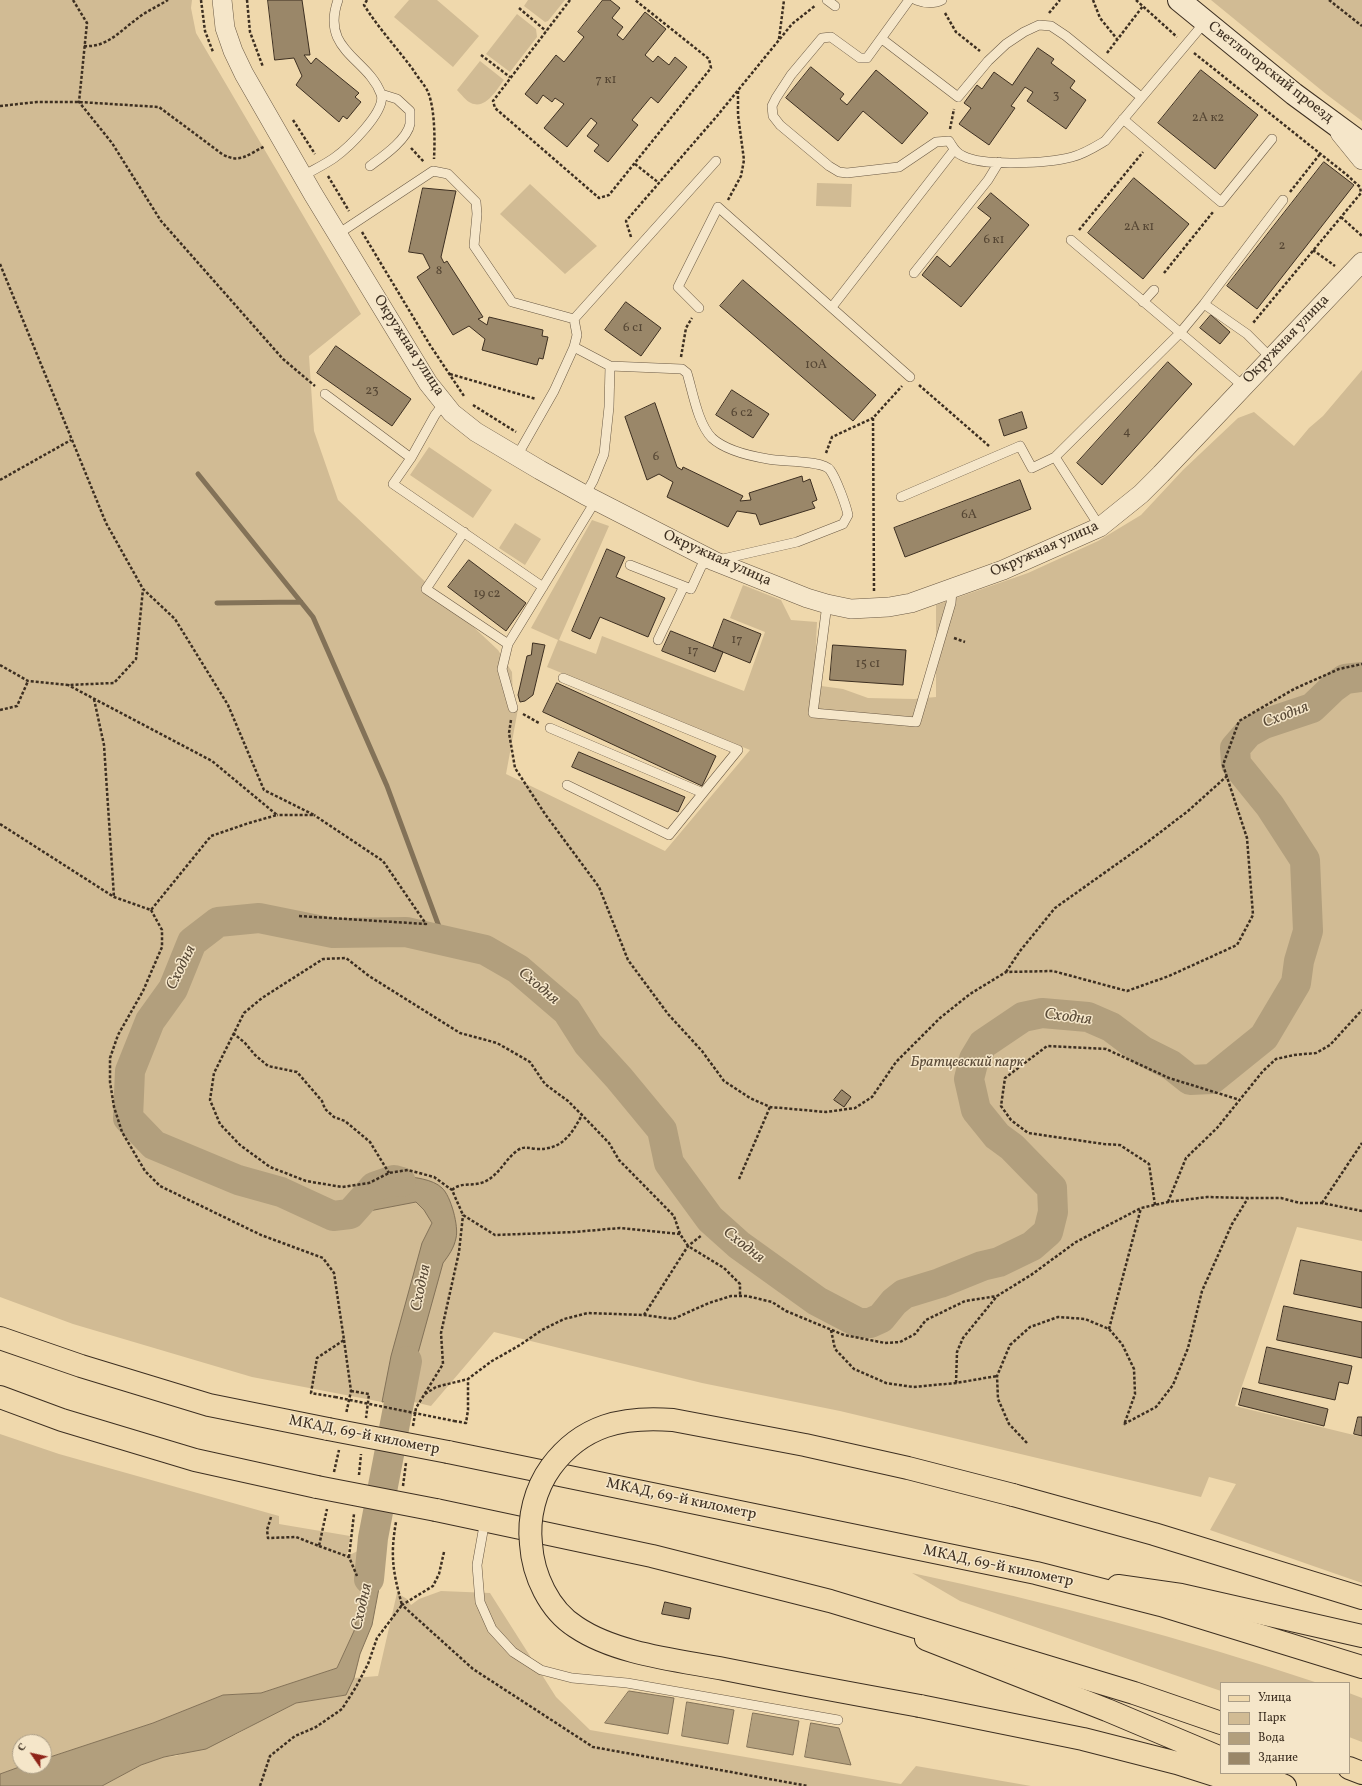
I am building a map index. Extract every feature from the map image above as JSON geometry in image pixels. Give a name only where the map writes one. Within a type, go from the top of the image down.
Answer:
[{"type":"main road","name":"Светлогорский проезд","points":[[1179,0],[1333,124],[1362,144]]},
{"type":"main road","name":"МКАД, 69-й километр","points":[[0,1338],[81,1366],[209,1405],[334,1437],[448,1452],[1036,1573],[1161,1605],[1362,1666]]},
{"type":"main road","points":[[0,1397],[62,1420],[195,1460],[325,1481],[436,1510],[652,1556],[830,1601],[1134,1693],[1220,1723]]},
{"type":"main road","points":[[1249,1786],[1177,1763],[1083,1739],[920,1706],[670,1659],[622,1648],[585,1633],[561,1615],[550,1601],[535,1570],[530,1535],[531,1518],[535,1500],[541,1484],[561,1455],[588,1433],[603,1426],[620,1422],[654,1418],[673,1420],[805,1444],[1013,1494],[1154,1534],[1362,1598]]},
{"type":"main road","points":[[1036,1573],[1181,1596],[1362,1636]]},
{"type":"main road","points":[[830,1601],[1107,1710],[1220,1758]]},
{"type":"main road","points":[[1350,1768],[1362,1773]]},
{"type":"main road","points":[[1257,1774],[1285,1786]]},
{"type":"street","name":"Окружная улица","points":[[222,0],[225,28],[233,51],[302,176],[428,383],[452,413],[476,432],[590,498],[714,561],[807,598],[827,604],[851,609],[889,607],[911,603],[952,590],[1003,570],[1100,527],[1141,494],[1362,262]]},
{"type":"street","points":[[1333,124],[1362,160]]},
{"type":"lane","points":[[302,176],[335,157],[350,145],[369,124],[380,108],[382,101],[381,94],[374,81],[348,55],[333,27],[334,14],[338,0]]},
{"type":"lane","points":[[827,0],[835,6]]},
{"type":"lane","points":[[909,0],[867,58],[860,58],[831,37],[822,38],[791,75],[772,106],[773,116],[780,125],[829,166],[839,172],[847,173],[899,167],[936,142],[949,141],[954,150],[964,157],[999,162],[1029,162],[1073,157],[1088,151],[1105,141],[1205,22]]},
{"type":"lane","points":[[916,0],[924,3],[940,1]]},
{"type":"lane","points":[[882,39],[958,97],[1006,44],[1024,32],[1039,25],[1052,26],[1141,97]]},
{"type":"lane","points":[[370,166],[387,153],[402,138],[410,125],[410,111],[396,99],[381,94]]},
{"type":"lane","points":[[1122,119],[1221,202],[1272,138]]},
{"type":"lane","points":[[832,307],[954,150]]},
{"type":"lane","points":[[574,319],[716,161]]},
{"type":"lane","points":[[914,273],[988,180],[999,162]]},
{"type":"lane","points":[[338,234],[432,171],[448,174],[476,202],[477,214],[474,246],[512,302],[574,319]]},
{"type":"lane","points":[[901,497],[1020,446],[1032,468],[1055,457],[1180,333],[1204,304],[1283,200]]},
{"type":"lane","points":[[699,308],[678,288],[718,207],[910,377]]},
{"type":"lane","points":[[1071,240],[1243,386]]},
{"type":"lane","points":[[1143,302],[1154,290]]},
{"type":"lane","points":[[1204,304],[1247,334],[1271,358]]},
{"type":"lane","points":[[517,456],[548,402],[574,347],[577,335],[574,319]]},
{"type":"lane","points":[[574,347],[588,360],[610,366],[682,369],[687,373],[702,422],[712,437],[726,448],[768,459],[822,464],[830,469],[848,515],[843,524],[797,542],[702,565],[692,589],[630,565]]},
{"type":"lane","points":[[513,708],[502,669],[508,644],[543,587],[590,498],[593,481],[604,454],[609,407],[610,366]]},
{"type":"lane","points":[[325,394],[411,458]]},
{"type":"lane","points":[[444,403],[435,415],[411,458],[393,484],[543,587]]},
{"type":"lane","points":[[1055,457],[1100,527]]},
{"type":"lane","points":[[464,532],[426,589],[508,644]]},
{"type":"lane","points":[[658,640],[684,586]]},
{"type":"lane","points":[[827,604],[813,713],[916,722],[951,603],[952,590]]},
{"type":"lane","points":[[563,678],[738,750],[669,835],[567,785]]},
{"type":"lane","points":[[550,728],[703,793]]},
{"type":"lane","points":[[485,1520],[477,1566],[480,1602],[492,1629],[513,1652],[541,1670],[572,1678],[628,1683],[838,1720]]},
{"type":"path","points":[[73,0],[87,22],[79,102],[112,143],[160,221],[283,359],[325,394]]},
{"type":"path","points":[[84,46],[95,47],[112,38],[139,18],[168,0]]},
{"type":"path","points":[[247,0],[250,32],[263,69]]},
{"type":"path","points":[[367,0],[364,5],[371,16],[428,91],[432,108],[435,144],[432,171]]},
{"type":"path","points":[[570,0],[493,101],[495,108],[599,198],[609,195],[711,68],[709,59],[635,0]]},
{"type":"path","points":[[779,40],[784,0]]},
{"type":"path","points":[[1093,0],[1100,18],[1117,39]]},
{"type":"path","points":[[1136,0],[1185,45],[1360,187],[1362,193],[1254,322],[1247,334]]},
{"type":"path","points":[[1329,0],[1362,26]]},
{"type":"path","points":[[940,1],[956,32],[990,60]]},
{"type":"path","points":[[626,221],[792,24],[817,5]]},
{"type":"path","points":[[1100,63],[1143,6]]},
{"type":"path","points":[[519,8],[546,30]]},
{"type":"path","points":[[481,55],[510,77]]},
{"type":"path","points":[[722,211],[741,176],[744,160],[738,115],[738,89]]},
{"type":"path","points":[[949,141],[952,115],[958,97]]},
{"type":"path","points":[[0,106],[37,102],[79,102],[159,107],[222,154],[232,159],[238,160],[266,145]]},
{"type":"path","points":[[293,120],[464,398]]},
{"type":"path","points":[[402,138],[432,171]]},
{"type":"path","points":[[1071,240],[1150,143]]},
{"type":"path","points":[[1283,200],[1320,154]]},
{"type":"path","points":[[635,164],[659,183]]},
{"type":"path","points":[[1164,274],[1221,202]]},
{"type":"path","points":[[1341,217],[1362,236]]},
{"type":"path","points":[[1313,250],[1336,267]]},
{"type":"path","points":[[0,264],[106,523],[143,589],[175,619],[228,705],[264,790],[314,815],[383,861],[426,924],[299,916]]},
{"type":"path","points":[[681,356],[686,328]]},
{"type":"path","points":[[450,374],[548,402]]},
{"type":"path","points":[[822,464],[832,437],[874,418],[910,377],[999,454]]},
{"type":"path","points":[[469,402],[526,439]]},
{"type":"path","points":[[874,418],[874,596]]},
{"type":"path","points":[[0,480],[71,440]]},
{"type":"path","points":[[0,665],[28,681],[68,685],[114,683],[136,659],[143,589]]},
{"type":"path","points":[[1006,972],[1053,972],[1127,992],[1169,976],[1237,945],[1253,915],[1247,838],[1223,766],[1239,721],[1294,689],[1339,669],[1362,664]]},
{"type":"path","points":[[0,710],[17,706],[28,681]]},
{"type":"path","points":[[68,685],[212,761],[277,815]]},
{"type":"path","points":[[94,699],[104,745],[114,897]]},
{"type":"path","points":[[550,728],[513,708],[509,733],[516,768],[545,814],[599,887],[628,960],[668,1014],[702,1051],[724,1081],[750,1098],[770,1107],[826,1112],[855,1108],[872,1096],[896,1062],[940,1018],[970,994],[1006,972],[1020,951],[1055,908],[1145,844],[1188,811],[1227,776]]},
{"type":"path","points":[[151,910],[211,836],[277,815],[314,815]]},
{"type":"path","points":[[0,824],[114,897],[151,910],[162,930],[162,947],[143,991],[118,1035],[110,1058],[110,1082],[114,1107],[122,1132],[145,1171],[160,1186],[260,1235],[323,1258],[334,1273],[344,1340],[351,1391],[346,1414]]},
{"type":"path","points":[[412,1431],[416,1408],[443,1364],[441,1333],[459,1252],[463,1215],[452,1190],[434,1177],[408,1170],[389,1172],[370,1183],[342,1187],[306,1181],[270,1167],[240,1145],[220,1124],[210,1100],[214,1073],[244,1013],[291,978],[323,959],[346,958],[369,976],[460,1033],[498,1043],[530,1062],[545,1084],[582,1115],[609,1143],[618,1160],[674,1216],[680,1234],[688,1246],[724,1268],[740,1284],[740,1296]]},
{"type":"path","points":[[1168,1202],[1186,1158],[1217,1128],[1263,1071],[1276,1059],[1294,1055],[1316,1053],[1330,1045],[1362,1010]]},
{"type":"path","points":[[233,1033],[245,1042],[255,1055],[268,1066],[297,1072],[322,1101],[324,1109],[334,1117],[344,1121],[370,1142],[389,1172]]},
{"type":"path","points":[[1155,1205],[1149,1164],[1120,1145],[1028,1133],[1011,1120],[1001,1106],[1005,1078],[1047,1046],[1106,1049],[1169,1078],[1240,1100]]},
{"type":"path","points":[[739,1179],[770,1107]]},
{"type":"path","points":[[452,1190],[458,1185],[480,1184],[491,1178],[518,1150],[527,1147],[535,1149],[546,1148],[561,1144],[571,1135],[582,1115]]},
{"type":"path","points":[[1322,1203],[1339,1175],[1362,1143]]},
{"type":"path","points":[[956,1384],[957,1352],[963,1338],[997,1296],[1030,1275],[1076,1242],[1141,1208],[1168,1202],[1207,1197],[1281,1198],[1300,1203],[1322,1203],[1362,1210]]},
{"type":"path","points":[[1027,1443],[1009,1424],[998,1399],[997,1376],[1010,1345],[1030,1326],[1058,1317],[1085,1319],[1109,1329],[1122,1344],[1134,1369],[1135,1394],[1124,1425],[1156,1407],[1173,1385],[1188,1348],[1205,1285],[1232,1224],[1248,1198]]},
{"type":"path","points":[[1109,1329],[1141,1208]]},
{"type":"path","points":[[463,1215],[495,1234],[574,1232],[620,1228],[680,1234]]},
{"type":"path","points":[[644,1315],[688,1246],[702,1235]]},
{"type":"path","points":[[416,1408],[425,1394],[436,1387],[468,1379],[492,1361],[542,1330],[564,1319],[588,1313],[644,1315],[673,1319],[709,1303],[731,1296],[740,1296],[772,1302],[786,1311],[844,1335],[885,1343],[900,1342],[916,1334],[926,1320],[965,1301],[997,1296]]},
{"type":"path","points":[[831,1330],[835,1349],[854,1369],[886,1383],[913,1387],[956,1384],[997,1376]]},
{"type":"path","points":[[344,1340],[317,1358],[311,1392],[466,1423],[468,1410],[468,1379]]},
{"type":"path","points":[[351,1391],[369,1394],[365,1425]]},
{"type":"path","points":[[325,1481],[334,1437]]},
{"type":"path","points":[[358,1480],[362,1448]]},
{"type":"path","points":[[401,1493],[406,1462]]},
{"type":"path","points":[[319,1546],[327,1507]]},
{"type":"path","points":[[354,1510],[348,1557],[357,1576]]},
{"type":"path","points":[[397,1516],[393,1540],[393,1570],[402,1605],[473,1669],[593,1747],[808,1786]]},
{"type":"path","points":[[272,1517],[267,1530],[268,1538],[296,1537],[348,1557]]},
{"type":"path","points":[[260,1786],[270,1756],[295,1736],[316,1727],[342,1709],[368,1664],[377,1638],[402,1605],[433,1586],[439,1574],[444,1552]]},
{"type":"green space","name":"Братцевский парк","points":[[0,0],[192,0],[191,8],[196,33],[361,314],[309,356],[314,431],[338,500],[498,650],[512,672],[513,702],[518,709],[506,774],[665,851],[750,750],[547,667],[558,640],[531,628],[592,520],[609,526],[559,640],[596,654],[602,636],[744,691],[765,632],[730,618],[743,585],[781,600],[791,620],[817,622],[814,685],[843,689],[868,698],[914,699],[936,697],[936,605],[1028,573],[1098,541],[1141,515],[1183,470],[1238,418],[1254,412],[1294,446],[1309,428],[1323,416],[1362,370],[1362,1241],[1297,1227],[1235,1406],[1362,1437],[1362,1583],[1210,1530],[1236,1484],[1209,1477],[1201,1497],[840,1411],[702,1383],[494,1332],[431,1406],[405,1400],[382,1402],[252,1377],[73,1324],[0,1297]]},
{"type":"green space","points":[[409,0],[437,0],[479,36],[453,67],[394,17]]},
{"type":"green space","points":[[528,0],[565,0],[548,21],[545,22],[524,6]]},
{"type":"green space","points":[[1211,0],[1362,0],[1362,121],[1326,94]]},
{"type":"green space","points":[[517,14],[536,29],[537,37],[510,72],[486,54]]},
{"type":"green space","points":[[480,61],[504,80],[490,98],[482,104],[476,104],[467,101],[457,90]]},
{"type":"green space","points":[[817,183],[852,184],[851,207],[816,206]]},
{"type":"green space","points":[[530,184],[597,246],[565,274],[500,214]]},
{"type":"green space","points":[[429,447],[492,490],[473,518],[410,475]]},
{"type":"green space","points":[[515,523],[541,539],[525,565],[499,548]]},
{"type":"green space","points":[[0,1434],[59,1454],[279,1516],[279,1524],[350,1536],[347,1556],[358,1551],[365,1537],[365,1581],[354,1631],[337,1668],[261,1693],[223,1695],[153,1723],[52,1756],[52,1734],[12,1734],[12,1770],[0,1774]]},
{"type":"green space","points":[[912,1573],[1015,1596],[1116,1622],[1218,1651],[1315,1682],[1220,1682],[1220,1691],[960,1601]]},
{"type":"green space","points":[[441,1591],[490,1593],[556,1697],[590,1730],[901,1784],[916,1766],[1031,1786],[102,1786],[141,1765],[164,1757],[176,1756],[237,1734],[296,1703],[346,1695],[354,1678],[378,1676],[397,1593],[407,1599],[411,1605],[419,1599]]},
{"type":"green space","points":[[1350,1693],[1362,1698],[1362,1742],[1350,1737]]},
{"type":"water","points":[[401,1176],[433,1182],[442,1188],[451,1204],[457,1233],[453,1248],[443,1263],[405,1400],[382,1402],[391,1356],[422,1243],[432,1223],[424,1210],[416,1202],[369,1211],[364,1187],[382,1179]]},
{"type":"water","points":[[365,1537],[382,1540],[379,1588],[372,1625],[360,1654],[354,1678],[346,1695],[296,1703],[206,1749],[164,1757],[141,1765],[102,1786],[0,1786],[0,1774],[12,1770],[12,1774],[52,1774],[52,1756],[153,1723],[223,1695],[261,1693],[337,1668],[354,1631],[365,1581]]},
{"type":"water","points":[[629,1691],[674,1698],[668,1734],[605,1723]]},
{"type":"water","points":[[687,1702],[734,1710],[728,1744],[682,1736]]},
{"type":"water","points":[[753,1713],[799,1721],[793,1755],[747,1747]]},
{"type":"water","points":[[811,1723],[839,1728],[851,1765],[805,1757]]},
{"type":"building","points":[[268,0],[302,0],[310,55],[304,55],[311,64],[316,58],[359,93],[355,97],[361,102],[347,119],[343,116],[339,122],[296,85],[302,76],[294,58],[275,60]]},
{"type":"building","points":[[603,0],[610,0],[620,8],[612,18],[623,27],[617,35],[623,40],[645,12],[666,29],[645,55],[653,62],[658,56],[669,65],[675,57],[687,67],[658,103],[651,97],[632,120],[638,125],[608,162],[594,151],[599,145],[587,136],[597,123],[591,118],[567,147],[544,128],[564,104],[555,98],[552,102],[543,95],[537,104],[525,94],[556,55],[564,62],[584,37],[578,32]]},
{"type":"building","points":[[1038,48],[1054,59],[1051,63],[1075,81],[1070,88],[1086,100],[1066,129],[1027,101],[1033,92],[1025,87],[1011,106],[1015,108],[989,145],[959,124],[971,108],[964,103],[977,85],[982,89],[994,72],[1012,85]]},
{"type":"building","points":[[811,67],[844,94],[840,99],[847,105],[876,70],[928,113],[902,144],[863,111],[838,141],[786,98]]},
{"type":"building","points":[[1201,70],[1258,115],[1215,169],[1158,123]]},
{"type":"building","points":[[1324,162],[1354,185],[1257,309],[1227,286]]},
{"type":"building","points":[[1134,178],[1189,224],[1143,279],[1088,233]]},
{"type":"building","points":[[423,188],[456,191],[441,257],[444,263],[447,261],[483,317],[478,319],[487,325],[489,317],[543,330],[542,336],[548,337],[543,359],[539,358],[537,365],[482,350],[485,339],[469,326],[453,335],[417,277],[430,268],[423,254],[409,252]]},
{"type":"building","points":[[991,193],[1029,225],[961,307],[922,275],[937,256],[950,267],[991,218],[978,208]]},
{"type":"building","points":[[743,280],[876,395],[853,421],[720,306]]},
{"type":"building","points":[[626,302],[661,328],[641,356],[605,330]]},
{"type":"building","points":[[1211,315],[1230,332],[1220,344],[1200,328]]},
{"type":"building","points":[[336,346],[411,399],[392,426],[317,373]]},
{"type":"building","points":[[1168,362],[1192,384],[1102,485],[1077,463]]},
{"type":"building","points":[[732,390],[769,414],[753,438],[716,415]]},
{"type":"building","points":[[655,403],[677,467],[682,470],[683,467],[743,496],[740,501],[751,500],[749,493],[802,476],[803,482],[810,479],[817,500],[812,502],[815,508],[760,525],[756,514],[737,511],[728,527],[667,497],[673,482],[659,474],[647,480],[625,417]]},
{"type":"building","points":[[1022,412],[1027,428],[1004,436],[999,420]]},
{"type":"building","points":[[1020,480],[1031,509],[905,557],[894,528]]},
{"type":"building","points":[[607,549],[625,557],[616,577],[665,598],[648,637],[600,617],[590,639],[572,631]]},
{"type":"building","points":[[469,560],[526,603],[506,631],[448,587]]},
{"type":"building","points":[[724,619],[761,634],[750,663],[713,648]]},
{"type":"building","points":[[671,631],[723,652],[715,672],[662,651]]},
{"type":"building","points":[[533,643],[545,645],[533,695],[525,701],[520,702],[518,695],[527,656],[531,655]]},
{"type":"building","points":[[833,645],[906,650],[903,685],[830,680]]},
{"type":"building","points":[[557,683],[716,756],[702,786],[543,712]]},
{"type":"building","points":[[579,752],[685,797],[678,812],[572,767]]},
{"type":"building","points":[[842,1090],[851,1097],[844,1107],[834,1100]]},
{"type":"building","points":[[1301,1260],[1362,1272],[1362,1308],[1294,1294]]},
{"type":"building","points":[[1284,1306],[1362,1322],[1362,1358],[1277,1340]]},
{"type":"building","points":[[1267,1347],[1352,1366],[1348,1384],[1339,1382],[1335,1400],[1259,1383]]},
{"type":"building","points":[[1243,1388],[1328,1409],[1324,1426],[1239,1405]]},
{"type":"building","points":[[1358,1417],[1362,1417],[1362,1436],[1354,1434]]},
{"type":"building","points":[[665,1602],[691,1608],[689,1619],[662,1614]]},
{"type":"waterway","points":[[198,474],[313,617],[387,786],[444,940]]},
{"type":"waterway","points":[[217,603],[301,602]]},
{"type":"waterway","name":"Сходня","points":[[401,1182],[394,1180],[374,1187],[350,1214],[333,1216],[281,1192],[238,1180],[154,1145],[128,1118],[130,1071],[150,1021],[173,989],[192,942],[218,922],[259,918],[333,933],[406,932],[485,950],[518,969],[567,1011],[588,1044],[619,1078],[662,1130],[669,1163],[710,1219],[739,1245],[817,1301],[859,1323],[870,1323],[881,1318],[894,1302],[904,1294],[940,1283],[982,1266],[999,1262],[1032,1246],[1048,1232],[1053,1212],[1052,1188],[1012,1147],[997,1136],[976,1110],[969,1079],[974,1059],[983,1044],[1023,1017],[1042,1013],[1088,1017],[1111,1027],[1143,1051],[1171,1065],[1190,1080],[1212,1079],[1264,1037],[1296,983],[1299,961],[1308,931],[1305,860],[1270,806],[1236,764],[1235,748],[1248,733],[1264,724],[1312,708],[1334,687],[1345,679],[1362,677]]},
{"type":"waterway","name":"Сходня","points":[[369,1579],[373,1538],[407,1361]]}]
